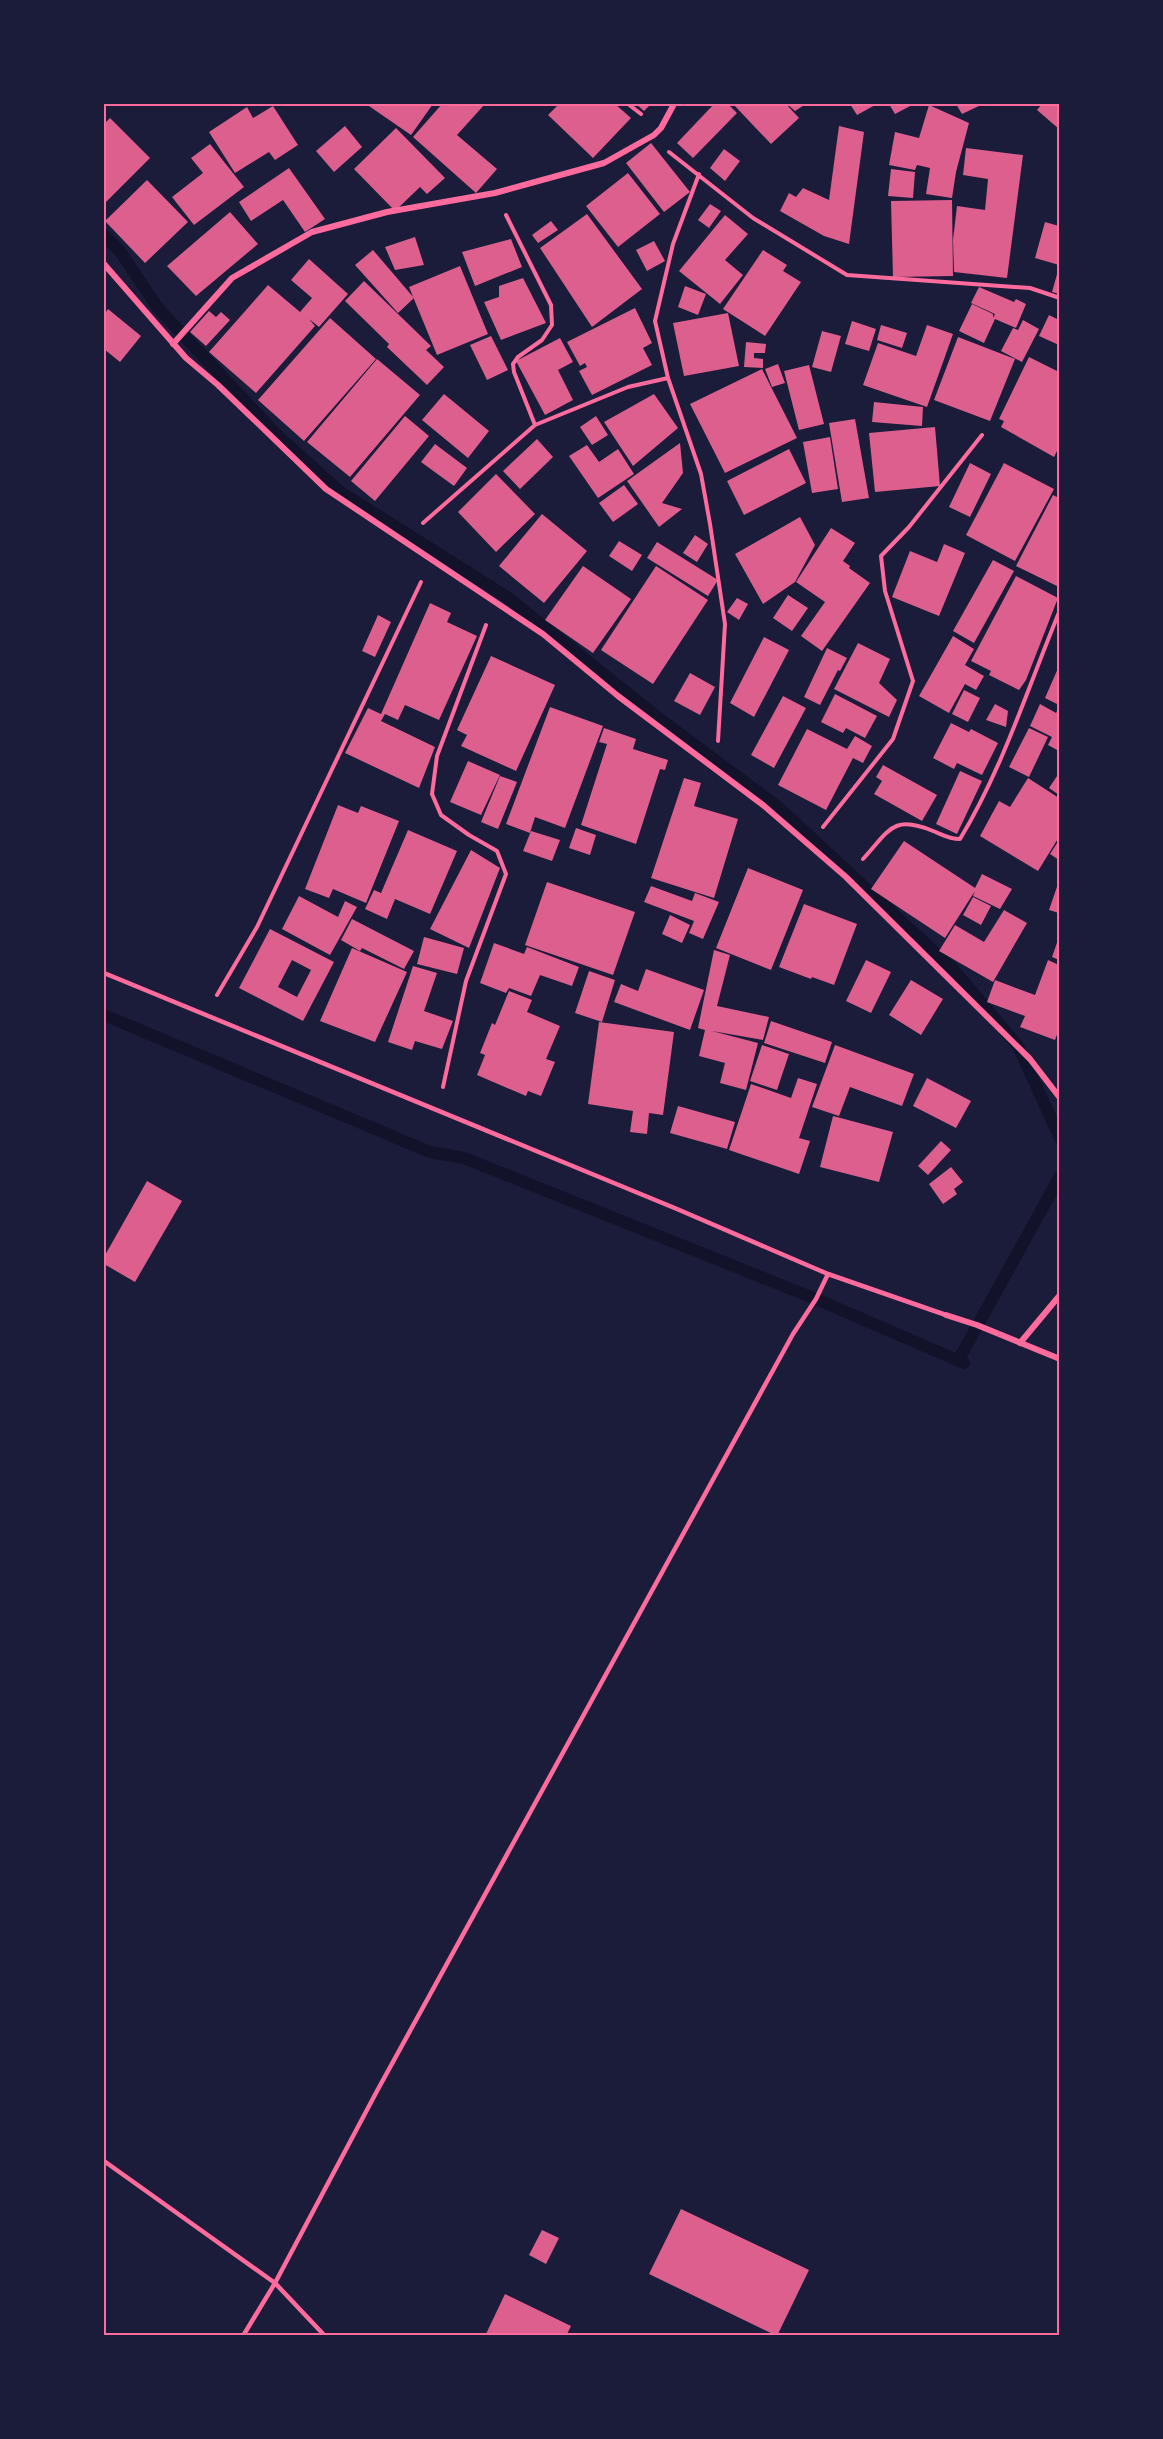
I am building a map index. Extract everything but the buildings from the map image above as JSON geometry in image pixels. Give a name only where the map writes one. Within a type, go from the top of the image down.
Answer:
[{"type":"street","points":[[173,344],[231,278],[312,232],[387,212],[495,192],[604,163],[649,138],[661,128],[674,104]]},
{"type":"street","points":[[104,264],[173,344],[326,489],[543,634],[618,696],[713,767],[808,843],[1030,1059],[1059,1098]]},
{"type":"street","points":[[1020,1343],[1059,1295]]},
{"type":"street","points":[[946,1315],[977,1324],[1059,1359]]},
{"type":"lane","points":[[104,973],[677,1209],[828,1274],[946,1315]]},
{"type":"lane","points":[[243,2336],[275,2283],[377,2091],[828,1274]]},
{"type":"lane","points":[[104,2161],[275,2283],[325,2336]]},
{"type":"path","points":[[649,138],[699,174],[753,218],[847,275],[1030,288],[1059,298]]},
{"type":"path","points":[[699,174],[672,244],[655,321],[668,378],[701,474],[725,624],[717,762],[713,767]]},
{"type":"path","points":[[495,192],[551,305],[552,325],[542,339],[518,357],[513,364],[535,425]]},
{"type":"path","points":[[401,540],[535,425],[628,387],[668,378]]},
{"type":"path","points":[[808,843],[893,740],[913,681],[885,591],[882,556],[982,435]]},
{"type":"path","points":[[204,1016],[257,927],[432,558]]},
{"type":"path","points":[[438,1111],[466,981],[506,874],[497,851],[469,836],[441,815],[432,794],[437,756],[495,602]]},
{"type":"path","points":[[846,878],[892,828],[902,822],[920,826],[949,839],[960,839],[986,794],[1059,610]]},
{"type":"waterway","points":[[104,235],[119,250],[158,308],[276,434],[339,491],[507,597],[656,716],[778,807],[953,969],[1018,1046],[1060,1138]]},
{"type":"waterway","points":[[104,1015],[430,1152],[464,1158],[816,1299],[964,1363]]},
{"type":"waterway","points":[[958,1361],[1060,1176]]}]
